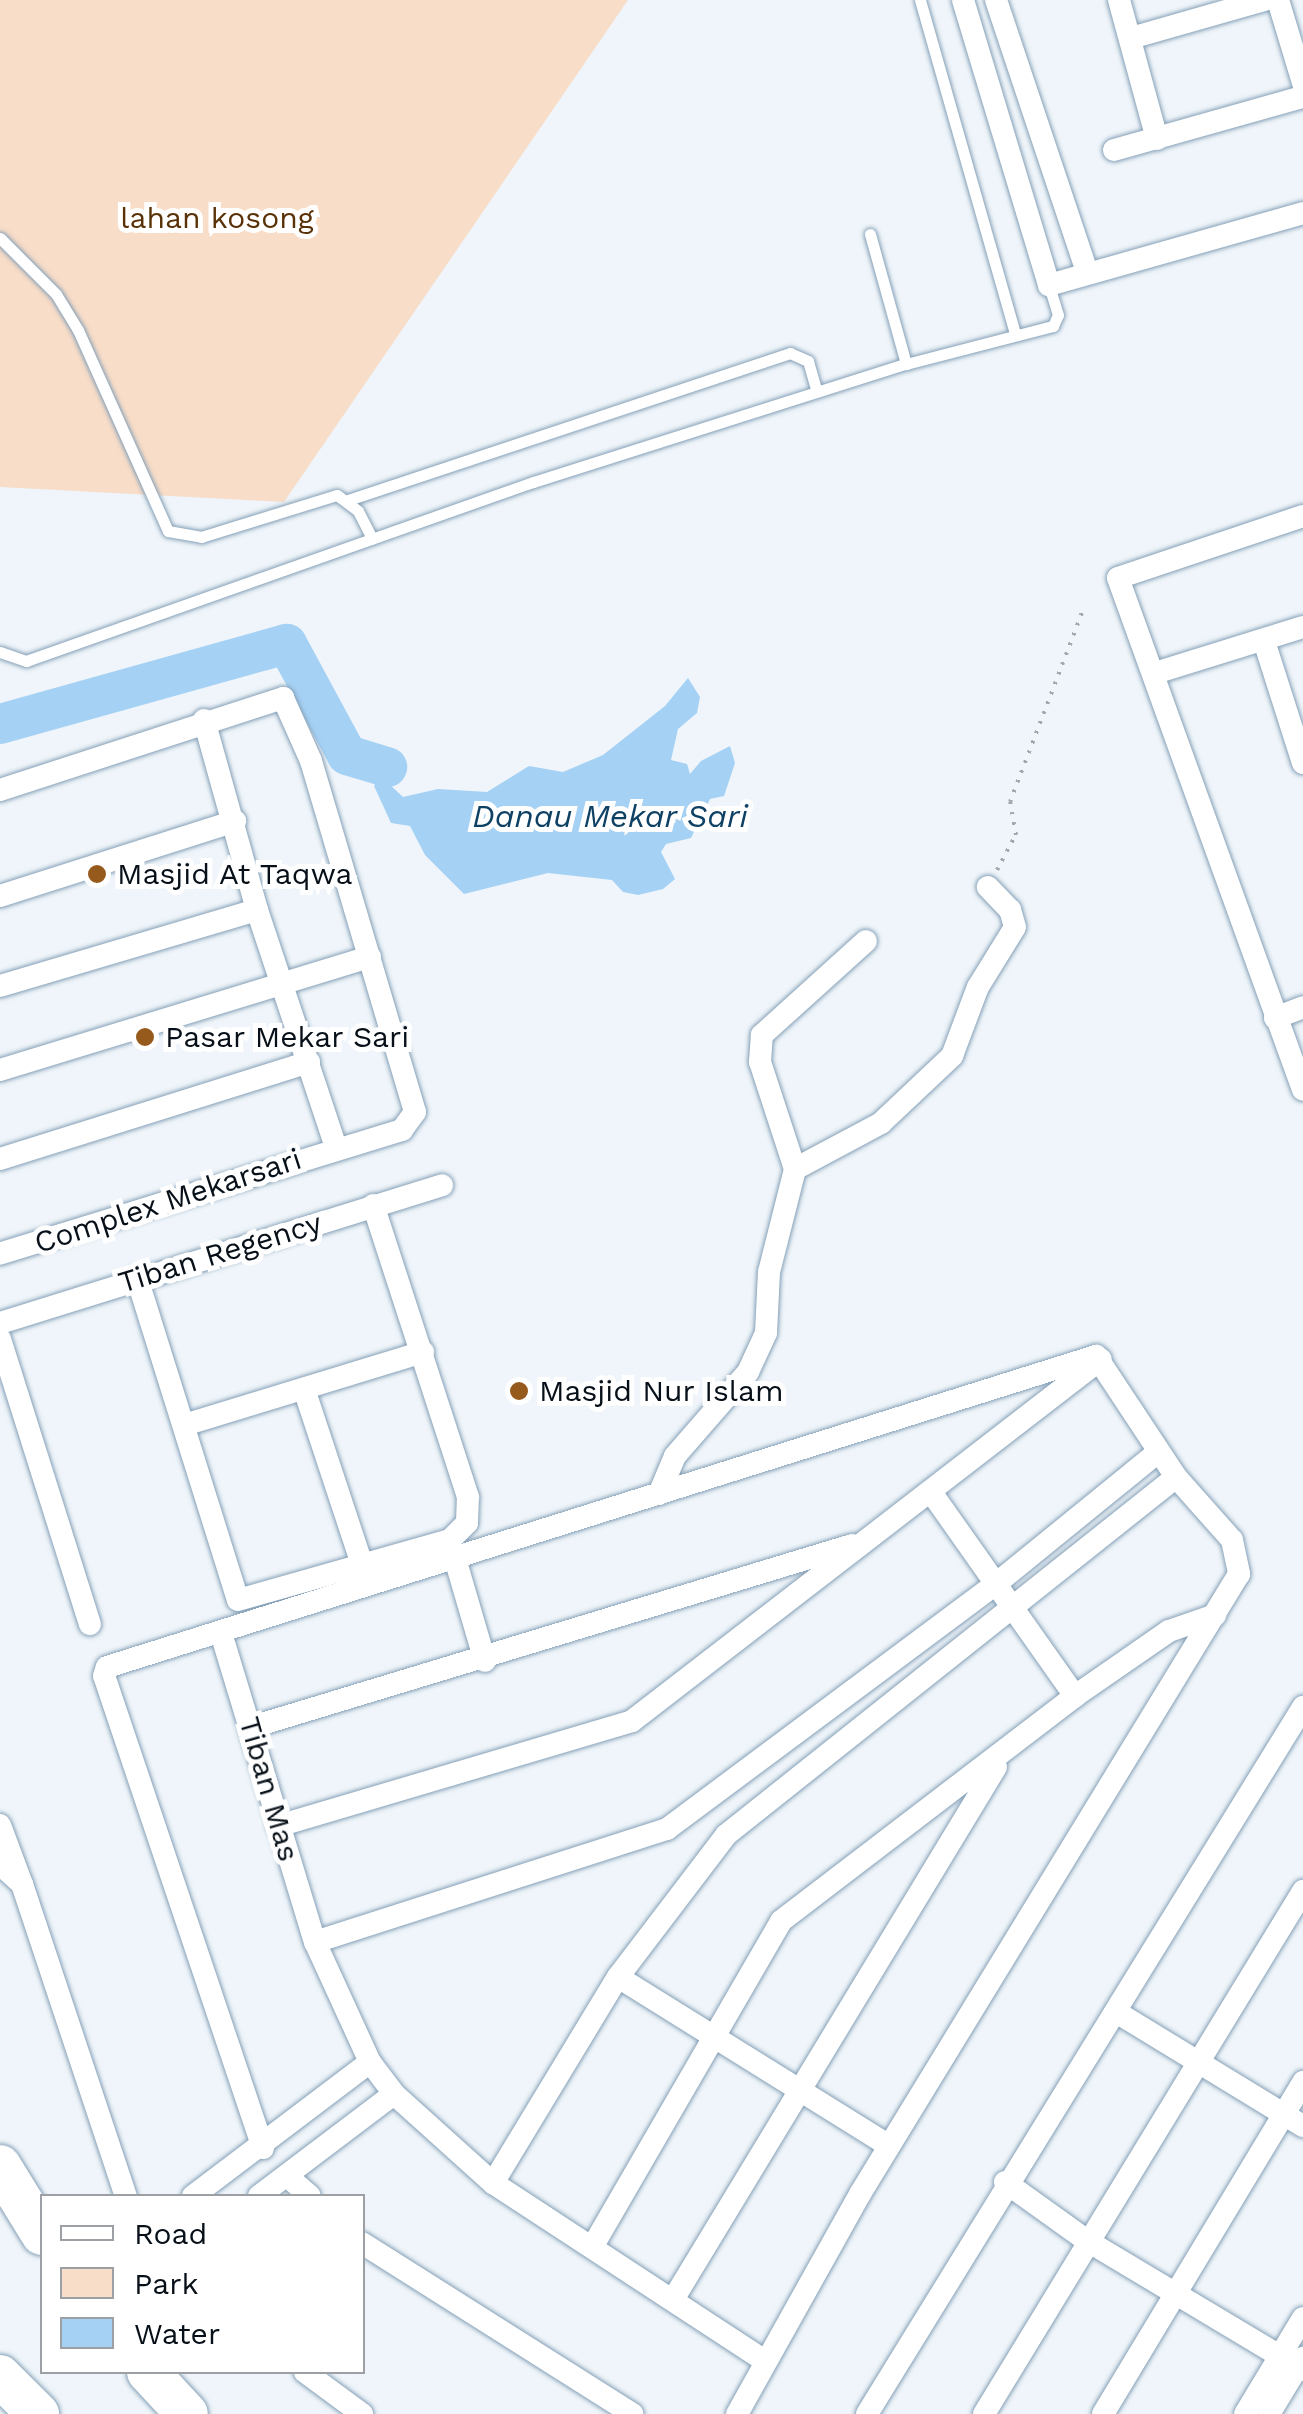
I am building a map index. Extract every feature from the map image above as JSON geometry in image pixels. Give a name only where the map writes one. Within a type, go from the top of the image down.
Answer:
[{"type":"highway","points":[[0,2166],[40,2231]]},
{"type":"highway","points":[[150,2374],[187,2414]]},
{"type":"highway","points":[[0,2376],[38,2414]]},
{"type":"street","points":[[963,0],[1049,285],[1303,213]]},
{"type":"street","points":[[996,0],[1087,272]]},
{"type":"street","points":[[1119,0],[1157,139]]},
{"type":"street","points":[[1131,38],[1221,5],[1264,0]]},
{"type":"street","points":[[1278,0],[1303,83]]},
{"type":"street","points":[[1114,150],[1303,96]]},
{"type":"street","points":[[1303,516],[1118,578],[1303,1090]]},
{"type":"street","points":[[1155,673],[1303,628]]},
{"type":"street","points":[[1264,641],[1303,763]]},
{"type":"street","name":"Complex Mekarsari","points":[[0,790],[271,697],[287,703],[370,956],[415,1117],[402,1130],[0,1254]]},
{"type":"street","name":"Complex Mekarsari","points":[[204,720],[257,910],[336,1148]]},
{"type":"street","points":[[0,896],[235,821]]},
{"type":"street","points":[[794,1169],[882,1123],[952,1056],[978,987],[1016,928],[1010,910],[988,887]]},
{"type":"street","points":[[0,986],[257,910]]},
{"type":"street","points":[[659,1494],[696,1426],[760,1354],[769,1272],[794,1169],[760,1062],[762,1036],[866,940]]},
{"type":"street","points":[[0,1070],[370,956]]},
{"type":"street","points":[[1276,1018],[1303,1007]]},
{"type":"street","points":[[0,1159],[309,1062]]},
{"type":"street","name":"Tiban Regency","points":[[0,1323],[442,1185]]},
{"type":"street","points":[[137,1278],[238,1600],[450,1540],[467,1523],[468,1497],[424,1352],[373,1205]]},
{"type":"street","points":[[0,1340],[90,1624]]},
{"type":"street","points":[[184,1425],[424,1352]]},
{"type":"street","points":[[263,2148],[104,1676],[107,1667],[456,1562],[1078,1357],[1101,1359]]},
{"type":"street","points":[[737,2414],[763,2360],[889,2146],[1215,1615],[1240,1561],[1232,1540],[1158,1452],[1101,1359]]},
{"type":"street","points":[[278,1826],[632,1721],[1101,1359]]},
{"type":"street","points":[[304,1390],[363,1566]]},
{"type":"street","points":[[314,1942],[667,1829],[997,1584],[1158,1452]]},
{"type":"street","points":[[494,2183],[618,1977],[726,1835],[827,1749],[1012,1610],[1176,1477]]},
{"type":"street","points":[[931,1492],[1075,1696]]},
{"type":"street","points":[[252,1727],[485,1661],[865,1541]]},
{"type":"street","points":[[456,1562],[485,1661]]},
{"type":"street","points":[[594,2244],[718,2036],[781,1921],[1075,1696],[1169,1631],[1215,1615]]},
{"type":"street","name":"Tiban Mas","points":[[220,1633],[252,1727],[314,1942],[370,2062],[394,2094],[494,2183],[594,2244],[763,2360]]},
{"type":"street","points":[[867,2414],[1004,2182],[1118,2013],[1303,1707]]},
{"type":"street","points":[[674,2298],[1004,1753]]},
{"type":"street","points":[[0,1825],[125,2194]]},
{"type":"street","points":[[0,1864],[22,1884]]},
{"type":"street","points":[[984,2414],[1086,2240],[1200,2065],[1303,1891]]},
{"type":"street","points":[[618,1977],[803,2088],[889,2146]]},
{"type":"street","points":[[1118,2013],[1293,2120]]},
{"type":"street","points":[[196,2194],[263,2148],[370,2062]]},
{"type":"street","points":[[1103,2414],[1177,2293],[1293,2120],[1303,2082]]},
{"type":"street","points":[[263,2194],[394,2094]]},
{"type":"street","points":[[285,2129],[306,2160]]},
{"type":"street","points":[[287,2176],[308,2194]]},
{"type":"street","points":[[1004,2182],[1086,2240],[1296,2362]]},
{"type":"street","points":[[365,2245],[632,2414]]},
{"type":"street","points":[[1268,2414],[1296,2362],[1303,2318]]},
{"type":"street","points":[[1246,2414],[1296,2362]]},
{"type":"street","points":[[308,2374],[362,2414]]},
{"type":"lane","points":[[920,0],[1015,334]]},
{"type":"lane","points":[[870,234],[906,364]]},
{"type":"lane","points":[[0,238],[56,294],[78,330],[168,531],[187,539],[320,498],[348,500],[790,353],[808,361],[817,392]]},
{"type":"lane","points":[[0,652],[26,661],[372,540],[817,392],[1057,322],[1049,285]]},
{"type":"lane","points":[[348,500],[372,540]]},
{"type":"path","points":[[988,887],[1016,835],[1010,802],[1082,612]]},
{"type":"green space","name":"lahan kosong","points":[[0,0],[628,0],[284,502],[0,487]]},
{"type":"water","name":"Danau Mekar Sari","points":[[688,678],[700,697],[697,713],[678,729],[671,760],[687,764],[690,774],[701,761],[730,746],[735,763],[724,796],[710,799],[691,838],[666,844],[661,852],[675,879],[663,889],[638,895],[623,892],[612,880],[548,873],[464,894],[425,855],[410,826],[391,823],[374,786],[387,767],[388,783],[403,797],[438,789],[487,792],[529,766],[563,772],[603,755],[665,706]]},
{"type":"waterway","points":[[0,724],[287,644],[347,755],[387,767]]},
{"type":"place","name":"Masjid At Taqwa","points":[[97,874]]},
{"type":"place","name":"Pasar Mekar Sari","points":[[145,1037]]},
{"type":"place","name":"Masjid Nur Islam","points":[[519,1391]]}]
